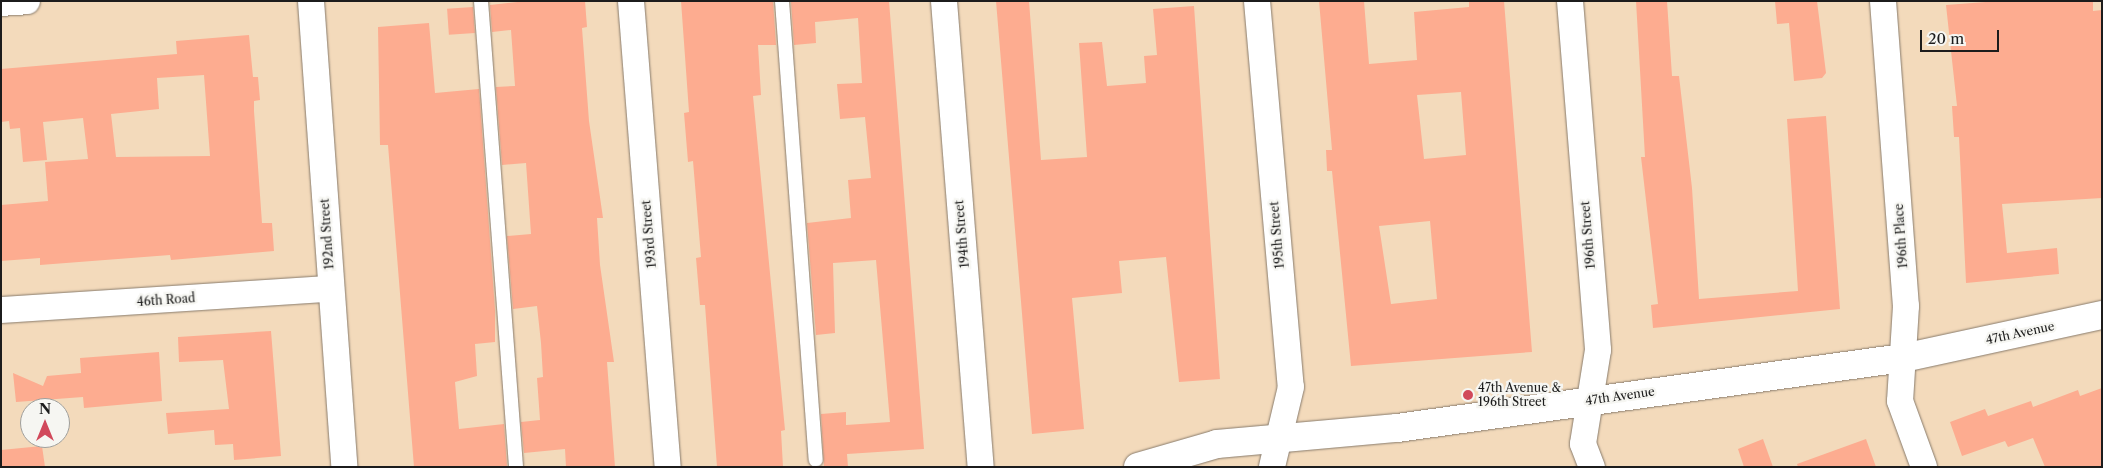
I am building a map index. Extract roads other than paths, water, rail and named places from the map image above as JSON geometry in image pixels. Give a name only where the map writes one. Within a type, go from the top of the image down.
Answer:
[{"type":"street","name":"192nd Street","points":[[311,1],[344,467]]},
{"type":"street","name":"193rd Street","points":[[631,1],[668,467]]},
{"type":"street","name":"194th Street","points":[[944,1],[981,467]]},
{"type":"street","name":"195th Street","points":[[1257,1],[1290,387],[1276,436],[1272,467]]},
{"type":"street","name":"196th Street","points":[[1570,1],[1598,350],[1589,400],[1584,444],[1592,467]]},
{"type":"street","name":"196th Place","points":[[1883,1],[1906,306],[1900,400],[1924,467]]},
{"type":"street","name":"46th Road","points":[[1,310],[330,289]]},
{"type":"street","name":"47th Avenue","points":[[1138,467],[1217,444],[1276,436],[1397,428],[1903,358],[2102,315]]},
{"type":"lane","points":[[481,1],[516,467]]},
{"type":"lane","points":[[782,1],[816,460]]},
{"type":"place","name":"47th Avenue & 196th Street","points":[[1468,395]]}]
